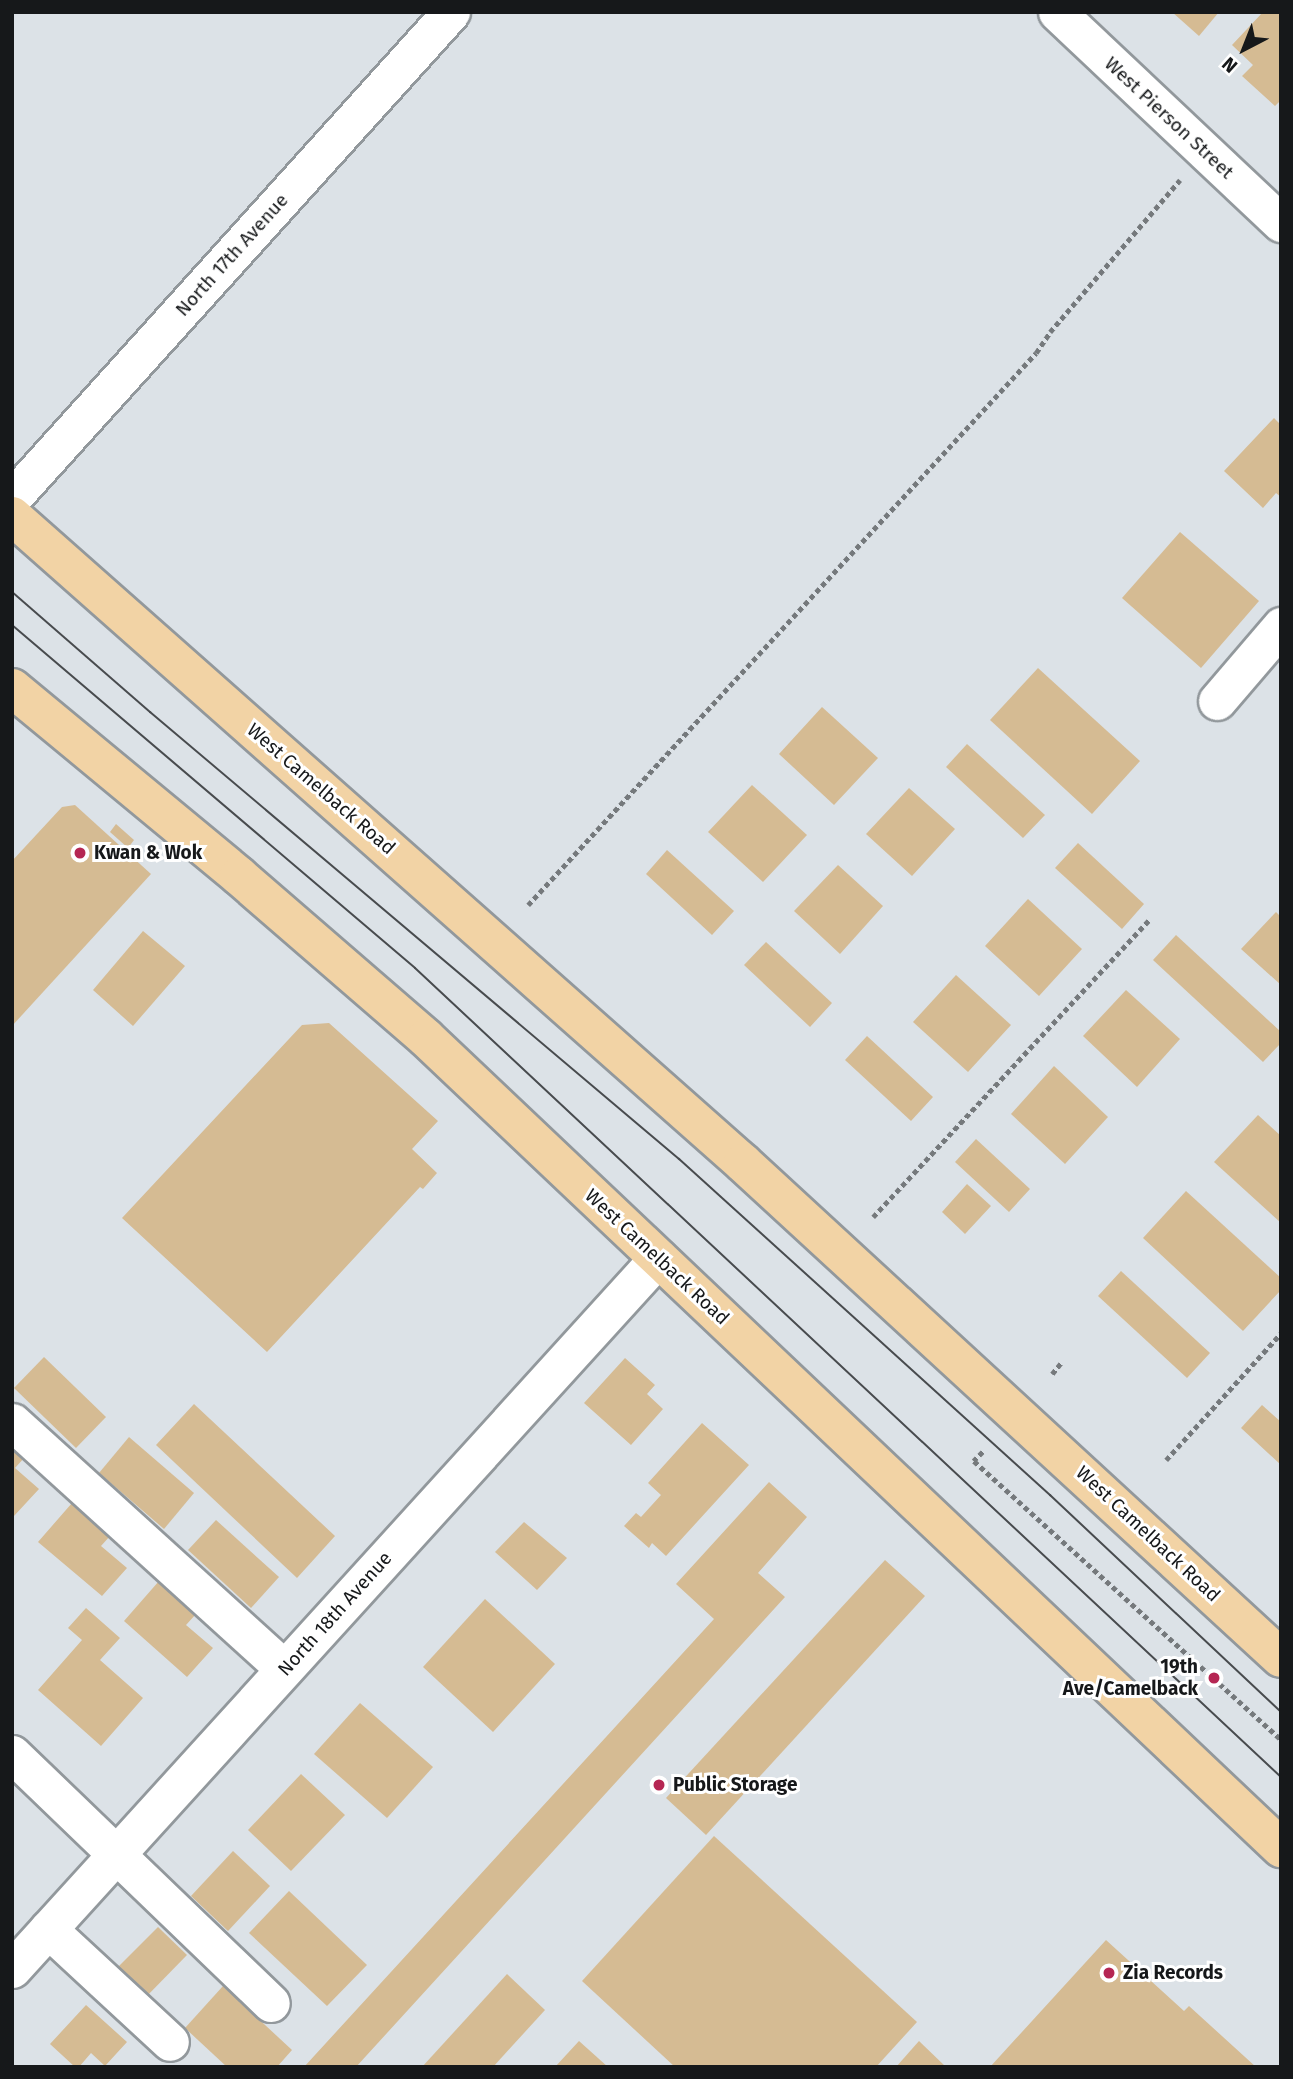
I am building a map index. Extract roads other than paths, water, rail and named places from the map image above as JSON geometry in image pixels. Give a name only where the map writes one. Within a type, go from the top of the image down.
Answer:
[{"type":"main road","name":"West Camelback Road","points":[[12,516],[743,1163],[1281,1658]]},
{"type":"main road","name":"West Camelback Road","points":[[12,688],[255,889],[426,1038],[1281,1848]]},
{"type":"street","name":"North 17th Avenue","points":[[12,498],[451,12]]},
{"type":"street","name":"West Pierson Street","points":[[1057,12],[1281,223]]},
{"type":"street","points":[[1217,701],[1281,626]]},
{"type":"street","name":"North 18th Avenue","points":[[12,1969],[658,1258]]},
{"type":"street","points":[[12,1422],[284,1670]]},
{"type":"street","points":[[12,1754],[271,2003]]},
{"type":"street","points":[[48,1929],[170,2042]]},
{"type":"tram line","points":[[12,592],[679,1159],[1050,1495],[1281,1712]]},
{"type":"tram line","points":[[12,625],[415,968],[1281,1777]]},
{"type":"place","name":"Kwan & Wok","points":[[80,853]]},
{"type":"place","name":"19th Ave/Camelback","points":[[1214,1678]]},
{"type":"place","name":"Public Storage","points":[[659,1785]]},
{"type":"place","name":"Zia Records","points":[[1109,1973]]}]
